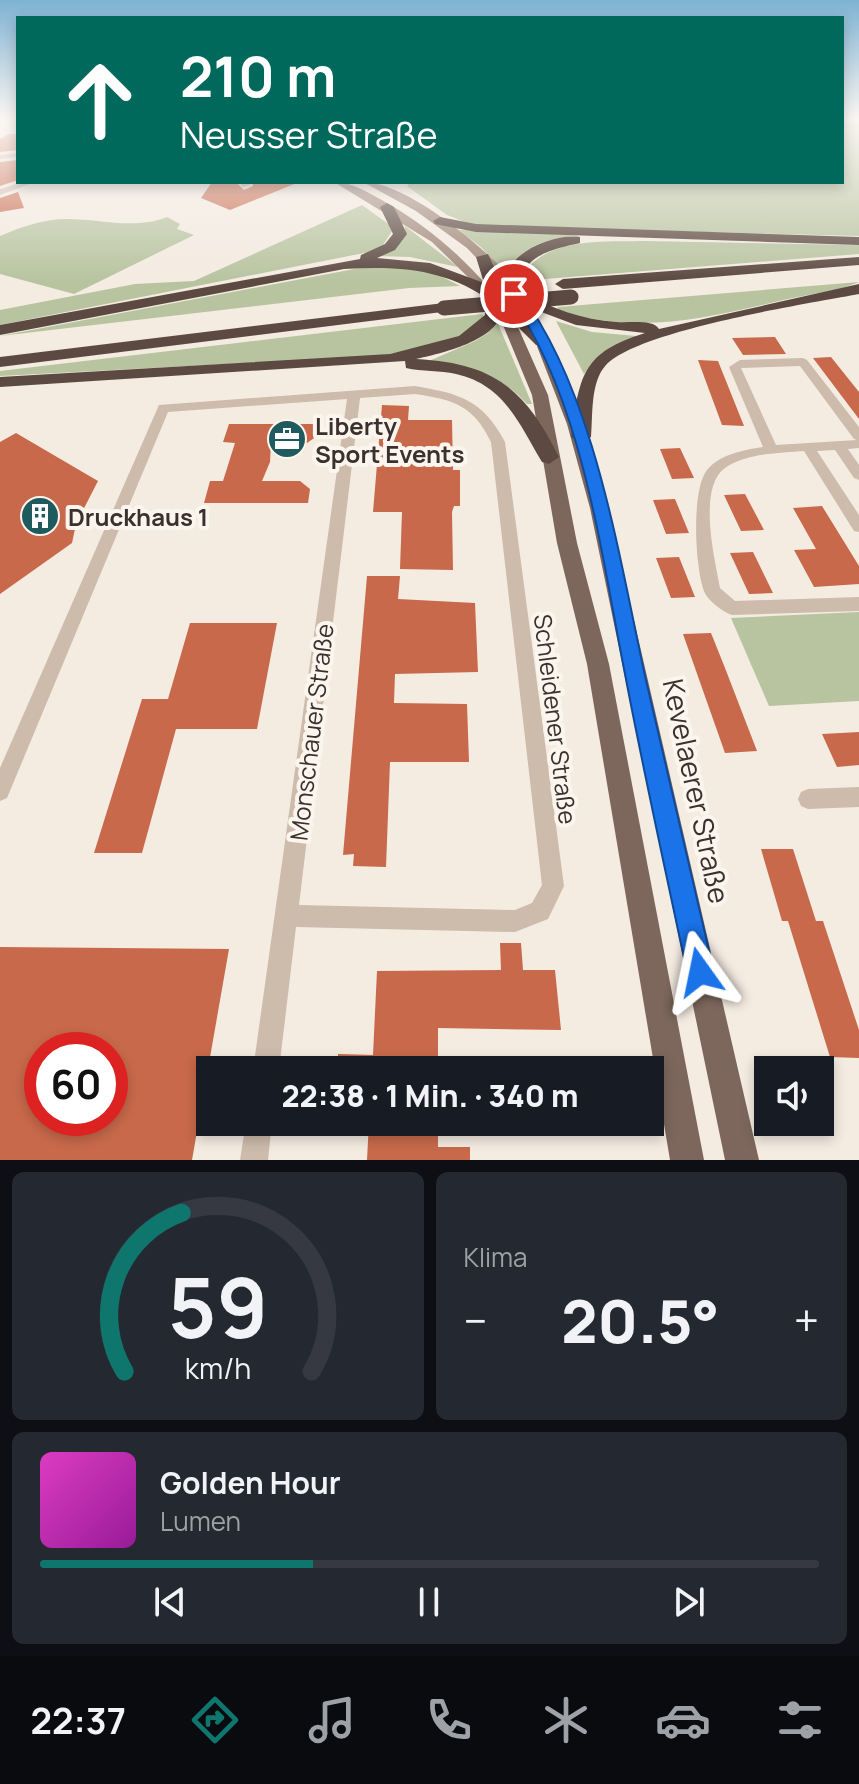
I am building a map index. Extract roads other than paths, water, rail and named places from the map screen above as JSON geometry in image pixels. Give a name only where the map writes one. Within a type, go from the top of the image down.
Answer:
[{"type":"highway","points":[[344,265],[379,253],[397,241],[400,228],[387,207]]},
{"type":"highway","points":[[440,221],[468,228],[859,241]]},
{"type":"highway","points":[[511,318],[515,271],[539,250],[576,240],[633,235]]},
{"type":"highway","points":[[459,257],[492,288],[511,318],[542,341]]},
{"type":"highway","points":[[350,363],[421,354],[465,340],[493,316],[492,288],[483,257]]},
{"type":"highway","points":[[0,330],[344,265],[390,261],[432,266],[514,294],[552,315],[598,326],[647,328],[702,323]]},
{"type":"highway","points":[[0,345],[859,261]]},
{"type":"highway","points":[[567,290],[859,274]]},
{"type":"highway","points":[[581,437],[589,380],[600,361],[636,340],[859,289]]},
{"type":"highway","points":[[0,362],[440,302]]},
{"type":"highway","points":[[0,382],[350,363],[422,364],[477,375],[497,384],[520,403],[549,457]]},
{"type":"main road","points":[[343,184],[420,225],[459,257]]},
{"type":"main road","points":[[354,190],[369,184]]},
{"type":"main road","points":[[374,184],[440,221],[483,257],[535,322],[542,341]]},
{"type":"main road","points":[[396,184],[400,198]]},
{"type":"main road","points":[[511,318],[540,395],[549,457],[598,664],[687,1160]]},
{"type":"main road","name":"Kevelaerer Straße","points":[[542,341],[581,437],[617,578],[634,673],[742,1160]]},
{"type":"street","points":[[0,192],[25,184]]},
{"type":"street","points":[[772,451],[736,373],[735,367],[740,364],[803,362],[859,436]]},
{"type":"street","name":"Schleidener Straße","points":[[0,791],[163,408],[415,390],[451,396],[472,405],[488,420],[498,442],[553,886],[540,911],[515,921],[287,916]]},
{"type":"street","name":"Monschauer Straße","points":[[268,1056],[354,394]]},
{"type":"street","points":[[859,444],[772,451],[728,459],[712,471],[705,493],[704,522],[712,591],[732,608],[859,604]]},
{"type":"street","points":[[839,446],[859,475]]},
{"type":"street","points":[[809,449],[859,527]]},
{"type":"street","points":[[808,799],[859,797]]},
{"type":"street","points":[[254,1160],[257,1136]]},
{"type":"place","name":"Liberty Sport Events","points":[[287,439]]},
{"type":"place","name":"Druckhaus 1","points":[[40,516]]}]
